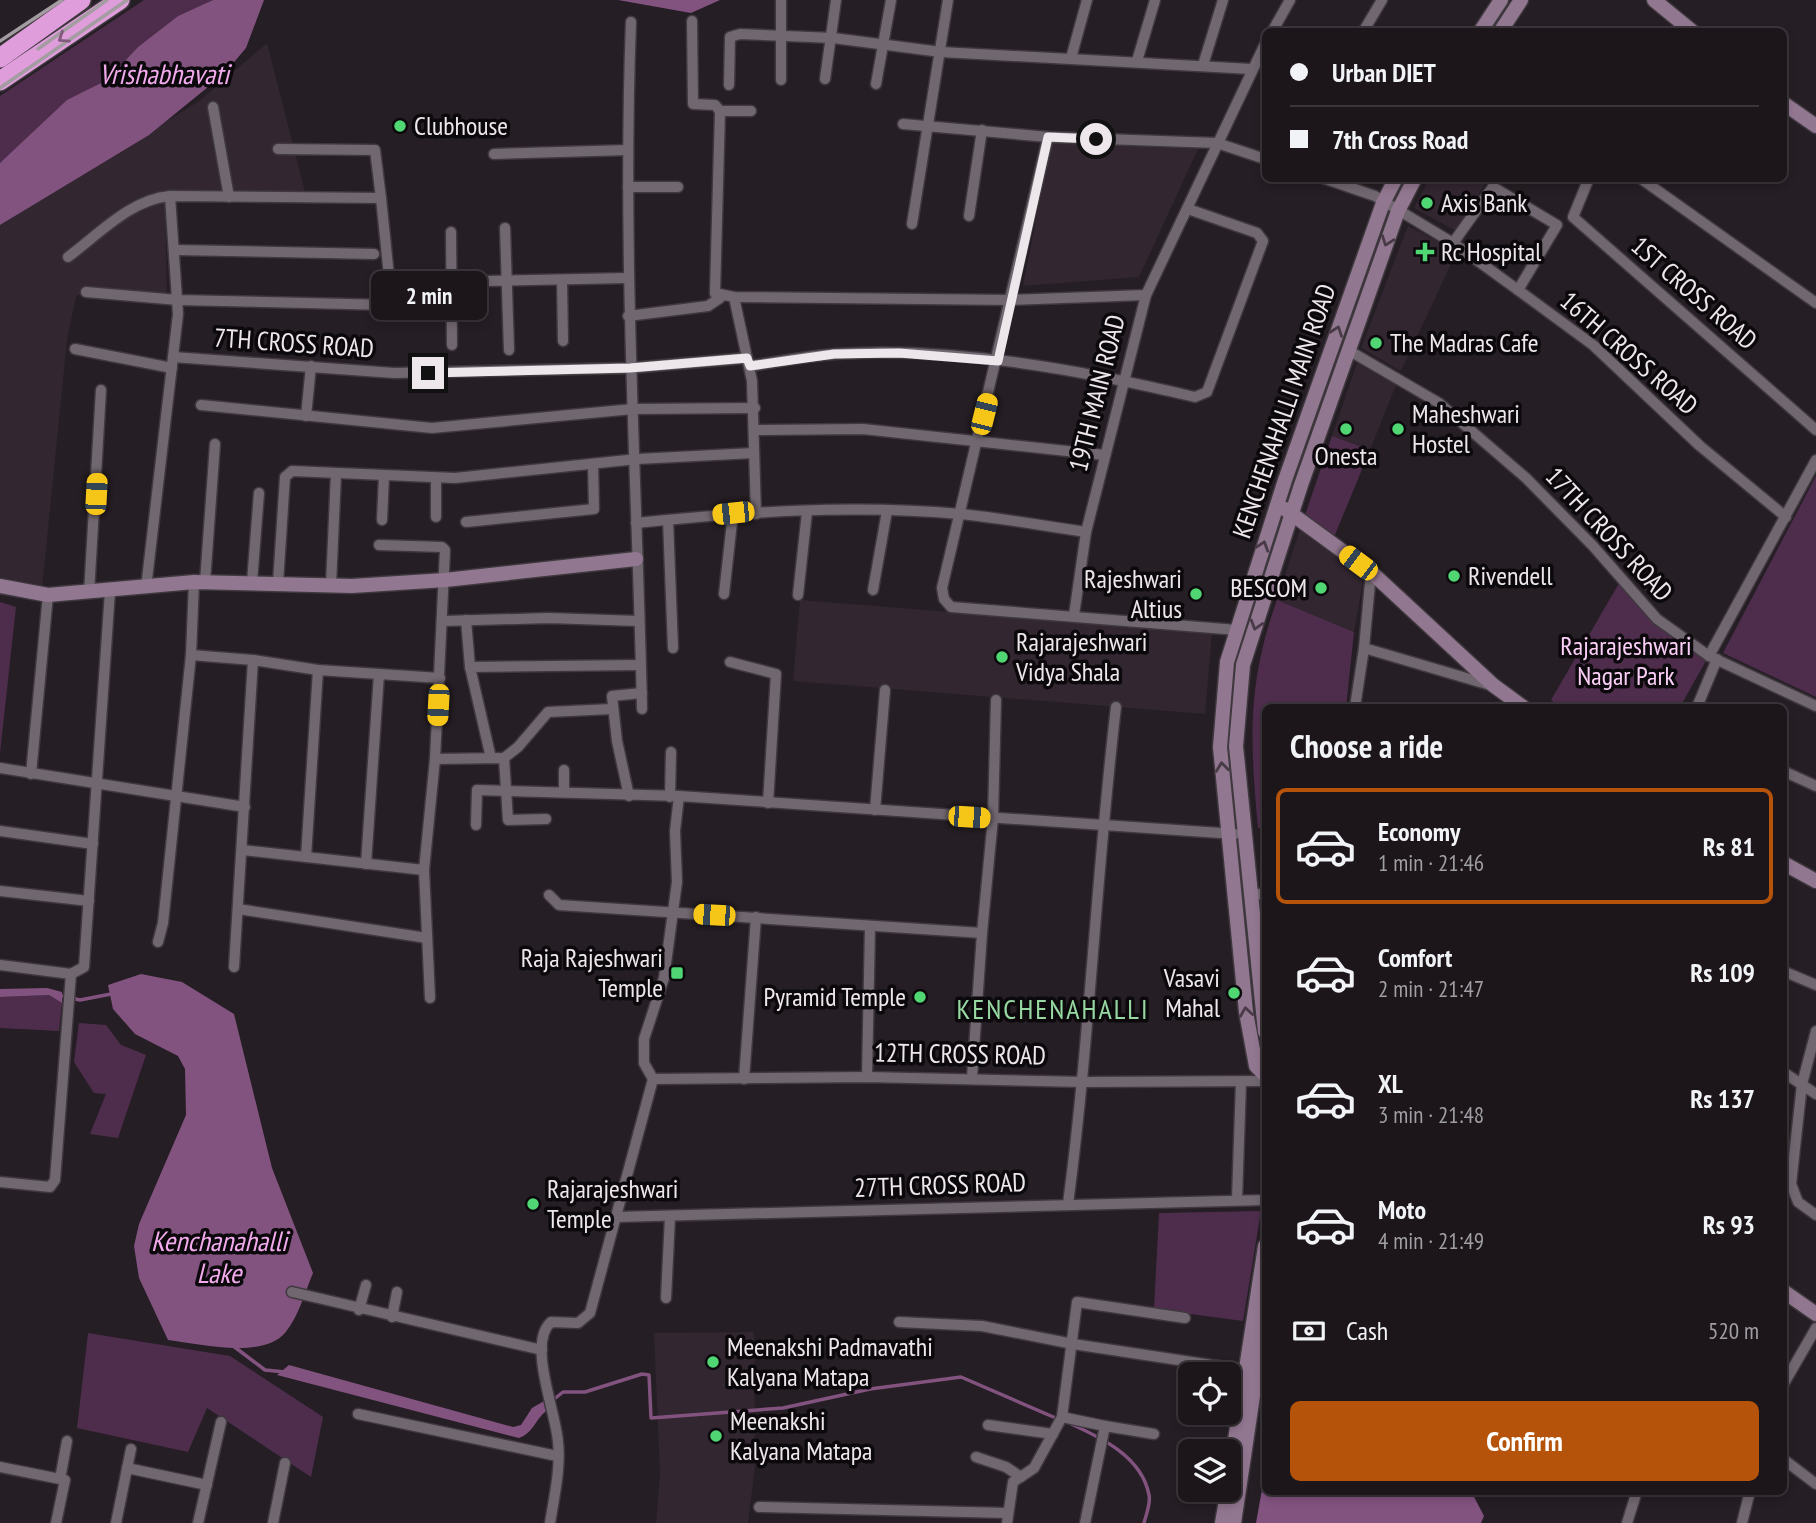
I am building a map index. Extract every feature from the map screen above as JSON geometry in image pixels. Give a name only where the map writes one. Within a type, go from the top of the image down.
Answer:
[{"type":"highway","points":[[0,58],[81,0]]},
{"type":"highway","points":[[0,81],[120,0]]},
{"type":"main road","points":[[1483,28],[1501,0]]},
{"type":"main road","points":[[1503,28],[1521,0]]},
{"type":"main road","points":[[1654,0],[1688,28]]},
{"type":"main road","points":[[1787,106],[1816,126]]},
{"type":"main road","name":"KENCHENAHALLI MAIN ROAD","points":[[1262,1073],[1256,1066],[1246,1012],[1220,747],[1223,686],[1237,630],[1277,503],[1383,203],[1394,182]]},
{"type":"main road","name":"KENCHENAHALLI MAIN ROAD","points":[[1262,963],[1259,894],[1246,832],[1236,746],[1243,666],[1348,350],[1398,211],[1413,182]]},
{"type":"main road","points":[[1277,503],[1371,572],[1493,685],[1519,704]]},
{"type":"main road","points":[[0,586],[48,595],[200,582],[331,585],[445,580],[636,559]]},
{"type":"main road","points":[[1787,865],[1816,881]]},
{"type":"main road","points":[[1234,1523],[1262,1273]]},
{"type":"main road","points":[[1787,1294],[1816,1314]]},
{"type":"main road","points":[[1238,1439],[1262,1328]]},
{"type":"main road","points":[[1222,1523],[1226,1502]]},
{"type":"street","points":[[781,0],[782,80]]},
{"type":"street","points":[[825,79],[833,38],[836,0]]},
{"type":"street","points":[[876,84],[891,0]]},
{"type":"street","points":[[912,224],[948,0]]},
{"type":"street","points":[[1071,58],[1087,0]]},
{"type":"street","points":[[1137,61],[1156,0]]},
{"type":"street","points":[[1203,65],[1223,0]]},
{"type":"street","points":[[1274,28],[1290,0]]},
{"type":"street","points":[[1365,28],[1382,0]]},
{"type":"street","points":[[631,22],[627,278],[637,459],[636,559],[642,709]]},
{"type":"street","points":[[628,316],[708,306],[720,298],[715,293],[720,111],[715,105],[693,104],[692,22]]},
{"type":"street","points":[[729,85],[730,37],[740,34],[781,38],[833,38],[941,52],[1251,69]]},
{"type":"street","name":"19TH MAIN ROAD","points":[[1074,615],[1086,532],[1146,295],[1262,49]]},
{"type":"street","points":[[213,107],[229,197]]},
{"type":"street","points":[[720,111],[751,111]]},
{"type":"street","points":[[903,124],[1048,137],[1217,143],[1262,158]]},
{"type":"street","points":[[968,216],[982,130]]},
{"type":"street","points":[[1048,137],[998,361],[942,588],[944,599],[951,607],[1237,630]]},
{"type":"street","points":[[278,149],[375,150],[389,276],[397,283],[451,284],[627,278]]},
{"type":"street","points":[[494,154],[628,150]]},
{"type":"street","name":"16TH CROSS ROAD","points":[[1335,182],[1375,196],[1453,243],[1593,345],[1700,446],[1786,517]]},
{"type":"street","name":"1ST CROSS ROAD","points":[[1587,182],[1573,218],[1816,430]]},
{"type":"street","points":[[1654,182],[1814,297]]},
{"type":"street","points":[[628,187],[678,187]]},
{"type":"street","points":[[1453,243],[1493,187],[1557,225],[1518,290]]},
{"type":"street","points":[[146,588],[178,300],[170,196]]},
{"type":"street","points":[[68,257],[134,208],[158,197],[381,198]]},
{"type":"street","name":"7TH CROSS ROAD","points":[[75,349],[172,363],[403,368],[630,368],[899,353],[998,361],[1124,380],[1195,397],[1207,392],[1263,241],[1257,233],[1188,209]]},
{"type":"street","points":[[505,228],[509,350]]},
{"type":"street","points":[[451,232],[452,345]]},
{"type":"street","points":[[176,250],[374,254]]},
{"type":"street","points":[[562,280],[563,341]]},
{"type":"street","points":[[86,292],[178,300],[389,305],[395,302],[397,283]]},
{"type":"street","points":[[715,293],[734,297],[1011,300],[1146,295]]},
{"type":"street","points":[[734,297],[755,408],[756,514]]},
{"type":"street","name":"17TH CROSS ROAD","points":[[1348,350],[1438,403],[1525,478],[1593,546],[1657,619],[1713,658],[1816,706]]},
{"type":"street","points":[[306,416],[311,366]]},
{"type":"street","points":[[89,593],[101,390]]},
{"type":"street","points":[[201,405],[432,428],[633,409],[755,408]]},
{"type":"street","points":[[754,430],[863,429],[1104,454]]},
{"type":"street","points":[[158,942],[177,796],[215,444]]},
{"type":"street","points":[[278,583],[285,477],[294,471],[436,478],[489,476],[637,459],[754,453]]},
{"type":"street","points":[[1699,704],[1713,658],[1816,460]]},
{"type":"street","points":[[466,522],[594,509],[593,464]]},
{"type":"street","points":[[331,585],[336,474]]},
{"type":"street","points":[[383,520],[384,476]]},
{"type":"street","points":[[436,478],[436,517]]},
{"type":"street","points":[[252,582],[259,493]]},
{"type":"street","points":[[636,523],[733,513],[887,510],[960,514],[1086,532]]},
{"type":"street","points":[[873,590],[887,510]]},
{"type":"street","points":[[798,595],[807,512]]},
{"type":"street","points":[[724,594],[733,513]]},
{"type":"street","points":[[668,520],[673,648]]},
{"type":"street","points":[[379,545],[443,547],[445,580],[440,678],[424,870],[430,998]]},
{"type":"street","points":[[1355,704],[1371,572]]},
{"type":"street","points":[[0,965],[71,974],[84,967],[110,591]]},
{"type":"street","points":[[31,774],[48,595]]},
{"type":"street","points":[[466,620],[470,667],[491,758]]},
{"type":"street","points":[[443,621],[638,621]]},
{"type":"street","points":[[1364,648],[1493,685]]},
{"type":"street","points":[[191,655],[253,660],[318,670],[440,678]]},
{"type":"street","points":[[234,967],[253,660]]},
{"type":"street","points":[[730,662],[776,674],[768,803]]},
{"type":"street","points":[[470,667],[639,665]]},
{"type":"street","points":[[306,857],[318,670]]},
{"type":"street","points":[[366,864],[379,674]]},
{"type":"street","points":[[875,810],[885,690]]},
{"type":"street","points":[[629,796],[612,709],[613,695],[642,693]]},
{"type":"street","points":[[972,1078],[993,818],[996,700]]},
{"type":"street","points":[[1068,1204],[1084,1082],[1102,826],[1116,707]]},
{"type":"street","points":[[435,760],[504,758],[518,747],[548,712],[612,709]]},
{"type":"street","points":[[550,1523],[559,1445],[542,1350],[542,1331],[551,1322],[578,1323],[590,1313],[653,1079],[644,1063],[644,1039],[664,978],[677,882],[671,752]]},
{"type":"street","points":[[504,758],[508,820],[547,820]]},
{"type":"street","points":[[0,768],[245,807]]},
{"type":"street","points":[[564,770],[564,792]]},
{"type":"street","points":[[1787,773],[1816,786]]},
{"type":"street","points":[[477,825],[477,790],[508,790],[674,797],[1230,835],[1246,832]]},
{"type":"street","points":[[0,831],[93,844]]},
{"type":"street","points":[[242,850],[424,870]]},
{"type":"street","points":[[0,891],[89,901]]},
{"type":"street","points":[[549,895],[559,905],[982,933]]},
{"type":"street","points":[[238,909],[427,938]]},
{"type":"street","points":[[744,1079],[756,917]]},
{"type":"street","points":[[867,1077],[870,927]]},
{"type":"street","points":[[1787,973],[1816,985]]},
{"type":"street","points":[[0,1182],[50,1187],[55,1180],[71,974]]},
{"type":"street","points":[[1816,1031],[1802,1084],[1791,1184],[1798,1202],[1816,1215]]},
{"type":"street","points":[[1787,1075],[1816,1094]]},
{"type":"street","name":"12TH CROSS ROAD","points":[[653,1079],[867,1077],[1084,1082],[1262,1081]]},
{"type":"street","points":[[1237,1199],[1241,1082]]},
{"type":"street","name":"27TH CROSS ROAD","points":[[616,1217],[1262,1200]]},
{"type":"street","points":[[666,1298],[670,1217]]},
{"type":"street","points":[[359,1310],[366,1285]]},
{"type":"street","points":[[292,1292],[359,1310],[542,1350]]},
{"type":"street","points":[[392,1317],[397,1292]]},
{"type":"street","points":[[759,1507],[926,1509],[1007,1518],[1013,1482],[1034,1468],[1062,1417],[1077,1302],[1185,1318]]},
{"type":"street","points":[[899,1322],[982,1326],[1073,1344],[1251,1371]]},
{"type":"street","points":[[1787,1380],[1816,1328]]},
{"type":"street","points":[[358,1414],[557,1456]]},
{"type":"street","points":[[1062,1417],[1154,1434]]},
{"type":"street","points":[[198,1523],[221,1422]]},
{"type":"street","points":[[988,1426],[1054,1431]]},
{"type":"street","points":[[1085,1523],[1105,1426]]},
{"type":"street","points":[[60,1479],[67,1441]]},
{"type":"street","points":[[116,1523],[131,1449]]},
{"type":"street","points":[[976,1457],[1006,1466],[1021,1477]]},
{"type":"street","points":[[1787,1462],[1816,1484]]},
{"type":"street","points":[[273,1523],[285,1463]]},
{"type":"street","points":[[0,1468],[65,1480],[56,1523]]},
{"type":"street","points":[[127,1468],[206,1485]]},
{"type":"street","points":[[1627,1523],[1636,1495]]},
{"type":"street","points":[[1742,1523],[1749,1495]]},
{"type":"street","points":[[923,1523],[926,1509]]},
{"type":"shaded area","points":[[267,43],[305,192],[165,191],[167,298],[94,290],[76,296],[67,340],[42,589],[0,579],[0,225],[199,101]]},
{"type":"shaded area","points":[[1051,143],[1198,149],[1139,277],[1023,286]]},
{"type":"shaded area","points":[[1427,182],[1486,182],[1456,231],[1414,208]]},
{"type":"shaded area","points":[[1408,226],[1457,251],[1401,371],[1361,348]]},
{"type":"shaded area","points":[[1357,363],[1396,385],[1370,450],[1332,436]]},
{"type":"shaded area","name":"BESCOM","points":[[1300,529],[1364,576],[1354,632],[1277,600]]},
{"type":"shaded area","name":"Rajarajeshwari Vidya Shala","points":[[800,600],[1212,633],[1205,714],[793,681]]},
{"type":"shaded area","points":[[754,1332],[755,1466],[748,1523],[656,1523],[660,1474],[654,1333]]},
{"type":"green space","points":[[144,0],[213,0],[178,16],[138,47],[107,80],[90,89],[0,163],[0,96]]},
{"type":"green space","points":[[1332,436],[1370,450],[1334,537],[1305,515]]},
{"type":"green space","points":[[1816,476],[1816,697],[1723,653]]},
{"type":"green space","name":"Rajarajeshwari Nagar Park","points":[[1621,580],[1654,624],[1707,659],[1682,704],[1557,704],[1551,700]]},
{"type":"green space","points":[[1277,600],[1354,632],[1346,704],[1262,704],[1262,828],[1258,828],[1253,768],[1253,713],[1267,630]]},
{"type":"green space","points":[[0,602],[16,607],[0,753]]},
{"type":"green space","points":[[49,995],[62,1003],[59,1031],[0,1028],[0,997]]},
{"type":"green space","points":[[79,1023],[106,1025],[121,1045],[146,1055],[118,1138],[90,1134],[106,1094],[94,1093],[74,1062]]},
{"type":"green space","points":[[1261,1211],[1243,1321],[1154,1309],[1159,1213]]},
{"type":"green space","points":[[88,1333],[230,1356],[323,1417],[311,1477],[207,1408],[188,1452],[77,1428]]},
{"type":"water","name":"Vrishabhavati","points":[[213,0],[264,0],[246,48],[224,74],[149,135],[0,225],[0,163],[67,100],[107,80],[138,47],[178,16]]},
{"type":"water","points":[[618,0],[720,0],[691,13]]},
{"type":"water","name":"Kenchanahalli Lake","points":[[141,974],[182,982],[234,1014],[272,1168],[313,1273],[290,1326],[275,1341],[262,1346],[230,1348],[168,1340],[139,1278],[134,1246],[139,1224],[186,1115],[185,1069],[178,1056],[135,1034],[113,1009],[108,985]]},
{"type":"water","points":[[47,988],[62,992],[62,1003],[49,995],[0,997],[0,989]]},
{"type":"water","points":[[289,1365],[513,1427],[521,1425],[532,1408],[544,1401],[548,1410],[519,1438],[277,1375]]},
{"type":"water","points":[[1262,1490],[1262,1495],[1473,1495],[1484,1516],[1481,1523],[1256,1523]]},
{"type":"waterway","points":[[58,995],[80,1000],[111,994]]},
{"type":"waterway","points":[[232,1345],[265,1370],[285,1372]]},
{"type":"waterway","points":[[553,1400],[563,1392],[585,1392],[642,1374],[649,1375],[651,1418],[783,1408],[870,1389],[961,1377],[1058,1419]]},
{"type":"waterway","points":[[1069,1423],[1119,1450],[1138,1470],[1145,1482],[1149,1498],[1144,1523]]},
{"type":"railway","points":[[0,41],[62,0]]},
{"type":"railway","points":[[38,49],[107,0]]},
{"type":"railway","points":[[0,88],[127,0]]},
{"type":"place","name":"Clubhouse","points":[[400,126]]},
{"type":"place","name":"Axis Bank","points":[[1427,203]]},
{"type":"place","name":"Rc Hospital","points":[[1425,252]]},
{"type":"place","name":"The Madras Cafe","points":[[1376,343]]},
{"type":"place","name":"Onesta","points":[[1346,429]]},
{"type":"place","name":"Maheshwari Hostel","points":[[1398,429]]},
{"type":"place","name":"Rivendell","points":[[1454,576]]},
{"type":"place","name":"BESCOM","points":[[1321,588]]},
{"type":"place","name":"Rajeshwari Altius","points":[[1196,594]]},
{"type":"place","name":"Rajarajeshwari Vidya Shala","points":[[1002,657]]},
{"type":"place","name":"Raja Rajeshwari Temple","points":[[677,973]]},
{"type":"place","name":"Vasavi Mahal","points":[[1234,993]]},
{"type":"place","name":"Pyramid Temple","points":[[920,997]]},
{"type":"place","name":"Rajarajeshwari Temple","points":[[533,1204]]},
{"type":"place","name":"Meenakshi Padmavathi Kalyana Matapa","points":[[713,1362]]},
{"type":"place","name":"Meenakshi Kalyana Matapa","points":[[716,1436]]},
{"type":"district","name":"KENCHENAHALLI","points":[[1053,1009]]},
{"type":"route","points":[[428,373],[630,368],[747,358],[750,366],[834,354],[899,353],[998,361],[1048,137],[1096,139]]}]
